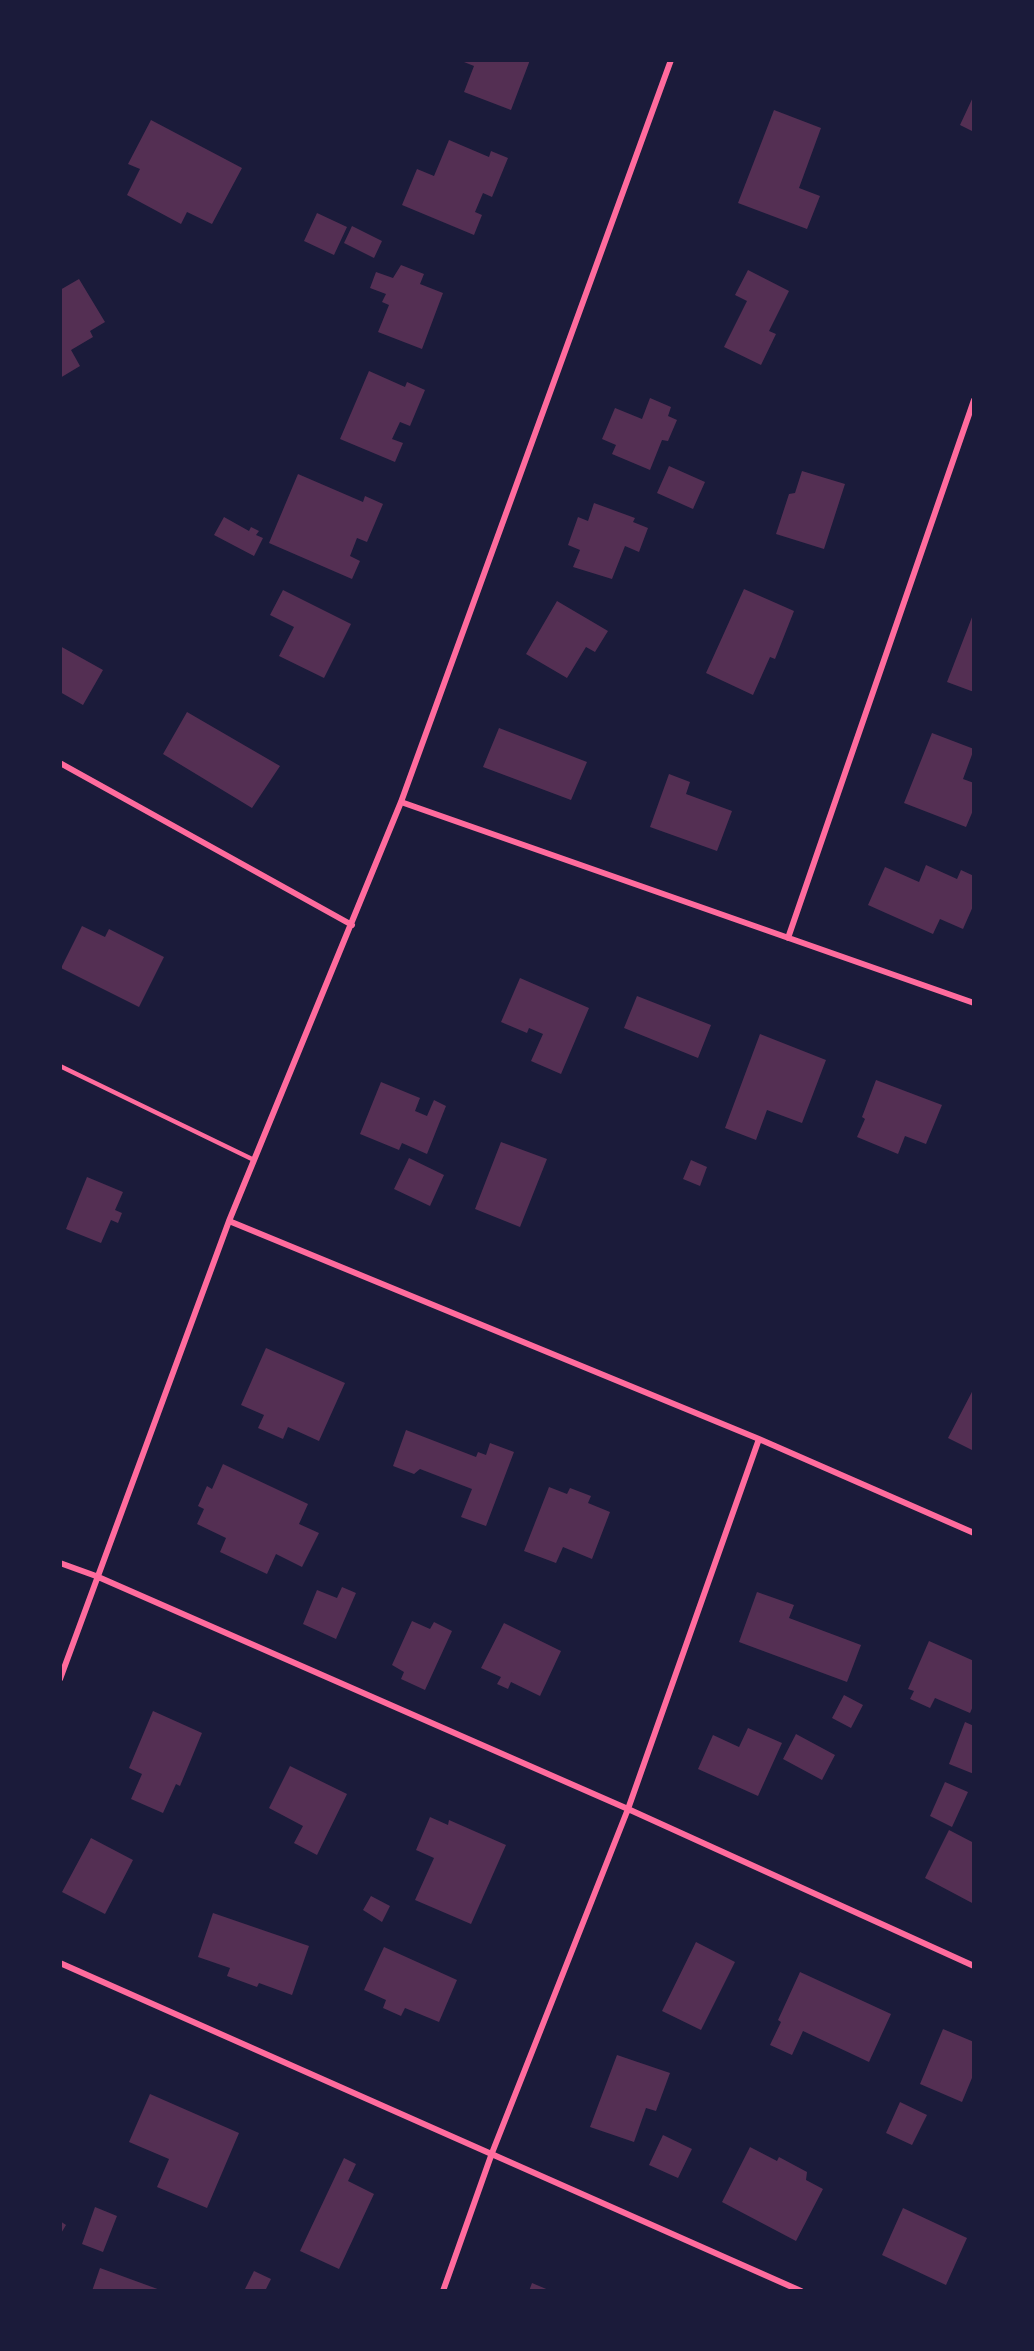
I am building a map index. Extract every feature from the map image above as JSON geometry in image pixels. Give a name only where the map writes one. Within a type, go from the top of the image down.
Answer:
[{"type":"street","points":[[60,1678],[229,1221],[401,802],[671,60]]},
{"type":"street","points":[[788,938],[974,400]]},
{"type":"street","points":[[60,763],[352,925]]},
{"type":"street","points":[[401,802],[974,1003]]},
{"type":"street","points":[[229,1221],[759,1439],[974,1533]]},
{"type":"street","points":[[443,2291],[492,2154],[628,1809],[759,1439]]},
{"type":"street","points":[[60,1563],[96,1576],[628,1809],[974,1966]]},
{"type":"street","points":[[60,1963],[801,2291]]},
{"type":"lane","points":[[60,1066],[254,1160]]},
{"type":"building","points":[[459,60],[530,60],[511,110],[464,92],[474,66]]},
{"type":"building","points":[[974,95],[974,132],[960,125]]},
{"type":"building","points":[[774,110],[821,128],[799,188],[820,196],[807,229],[738,203]]},
{"type":"building","points":[[151,120],[242,168],[212,224],[187,212],[181,224],[127,195],[140,169],[128,164]]},
{"type":"building","points":[[449,140],[489,157],[491,151],[508,158],[492,197],[483,193],[475,212],[482,215],[474,235],[402,205],[417,169],[434,176]]},
{"type":"building","points":[[317,213],[347,227],[334,255],[304,241]]},
{"type":"building","points":[[352,226],[382,241],[374,258],[344,243]]},
{"type":"building","points":[[401,265],[424,274],[420,284],[443,293],[422,349],[378,332],[389,305],[382,302],[386,294],[370,288],[376,272],[393,278]]},
{"type":"building","points":[[748,270],[789,291],[769,331],[776,334],[761,365],[724,347],[747,301],[735,295]]},
{"type":"building","points":[[79,279],[105,322],[90,331],[93,337],[71,350],[80,366],[60,378],[60,290]]},
{"type":"building","points":[[369,371],[405,387],[407,382],[425,390],[410,426],[400,422],[392,439],[403,443],[395,462],[340,439]]},
{"type":"building","points":[[650,398],[671,407],[668,416],[677,420],[668,441],[662,440],[650,470],[612,454],[616,445],[602,439],[615,408],[642,419]]},
{"type":"building","points":[[669,466],[705,482],[693,509],[657,493]]},
{"type":"building","points":[[802,471],[845,484],[824,549],[776,534],[789,494],[795,493]]},
{"type":"building","points":[[298,474],[363,502],[365,496],[383,504],[367,542],[357,538],[350,556],[360,561],[352,579],[269,543]]},
{"type":"building","points":[[594,503],[635,518],[633,522],[648,528],[639,552],[625,546],[612,579],[573,567],[580,550],[568,545],[578,517],[588,521]]},
{"type":"building","points":[[224,517],[249,531],[251,527],[259,531],[256,535],[263,538],[254,556],[214,535]]},
{"type":"building","points":[[744,589],[794,611],[775,659],[770,657],[753,695],[706,673]]},
{"type":"building","points":[[283,590],[351,624],[324,678],[279,656],[294,627],[270,615]]},
{"type":"building","points":[[557,601],[608,631],[595,652],[586,647],[567,678],[526,654]]},
{"type":"building","points":[[974,612],[974,692],[947,682]]},
{"type":"building","points":[[60,646],[103,670],[83,705],[60,692]]},
{"type":"building","points":[[187,712],[280,766],[252,808],[163,754]]},
{"type":"building","points":[[499,728],[587,762],[571,800],[483,767]]},
{"type":"building","points":[[932,733],[974,749],[963,779],[974,783],[974,808],[966,827],[904,803]]},
{"type":"building","points":[[669,774],[690,782],[686,794],[732,811],[717,851],[650,827]]},
{"type":"building","points":[[926,865],[957,879],[961,870],[974,876],[974,904],[963,929],[940,919],[933,934],[868,905],[885,867],[919,882]]},
{"type":"building","points":[[82,926],[105,937],[109,929],[164,957],[139,1007],[61,968]]},
{"type":"building","points":[[520,978],[589,1008],[561,1074],[531,1061],[543,1034],[529,1028],[527,1033],[501,1022]]},
{"type":"building","points":[[637,996],[711,1025],[698,1058],[624,1028]]},
{"type":"building","points":[[760,1034],[826,1060],[802,1123],[767,1110],[756,1140],[725,1128]]},
{"type":"building","points":[[876,1080],[942,1105],[926,1144],[905,1136],[898,1154],[857,1137],[865,1119],[862,1117]]},
{"type":"building","points":[[381,1082],[420,1098],[415,1111],[427,1116],[434,1100],[446,1106],[427,1154],[402,1143],[399,1150],[360,1134]]},
{"type":"building","points":[[501,1142],[547,1159],[520,1227],[475,1209]]},
{"type":"building","points":[[409,1158],[444,1175],[430,1206],[394,1189]]},
{"type":"building","points":[[691,1160],[707,1167],[700,1186],[683,1179]]},
{"type":"building","points":[[87,1177],[123,1192],[115,1210],[122,1213],[118,1223],[111,1220],[101,1243],[66,1229]]},
{"type":"building","points":[[266,1348],[345,1383],[319,1441],[288,1427],[283,1439],[258,1428],[264,1415],[241,1405]]},
{"type":"building","points":[[974,1388],[974,1451],[948,1438]]},
{"type":"building","points":[[406,1430],[476,1457],[478,1452],[486,1455],[490,1443],[514,1452],[486,1526],[461,1517],[472,1489],[420,1469],[414,1474],[393,1466]]},
{"type":"building","points":[[223,1464],[308,1504],[299,1524],[319,1533],[302,1567],[276,1554],[267,1574],[220,1552],[226,1538],[197,1524],[204,1509],[198,1506],[207,1486],[212,1489]]},
{"type":"building","points":[[549,1487],[567,1494],[570,1488],[591,1496],[588,1503],[610,1512],[592,1559],[563,1547],[556,1563],[524,1551]]},
{"type":"building","points":[[342,1587],[356,1593],[336,1639],[303,1624],[317,1590],[337,1598]]},
{"type":"building","points":[[757,1592],[794,1605],[789,1618],[861,1645],[847,1682],[739,1642]]},
{"type":"building","points":[[412,1621],[430,1629],[434,1622],[452,1631],[425,1690],[401,1679],[404,1672],[392,1665]]},
{"type":"building","points":[[504,1623],[561,1651],[540,1696],[511,1682],[508,1689],[497,1684],[501,1677],[481,1668]]},
{"type":"building","points":[[929,1641],[974,1661],[974,1704],[970,1713],[935,1698],[930,1708],[910,1699],[914,1691],[908,1689]]},
{"type":"building","points":[[844,1695],[863,1705],[851,1728],[832,1718]]},
{"type":"building","points":[[153,1711],[202,1733],[180,1786],[176,1784],[163,1813],[131,1799],[142,1774],[129,1768]]},
{"type":"building","points":[[965,1722],[974,1726],[974,1774],[949,1764]]},
{"type":"building","points":[[748,1728],[782,1743],[758,1796],[698,1769],[713,1735],[739,1747]]},
{"type":"building","points":[[796,1734],[835,1755],[822,1780],[783,1759]]},
{"type":"building","points":[[290,1766],[347,1794],[317,1855],[294,1843],[303,1826],[269,1808]]},
{"type":"building","points":[[945,1782],[968,1792],[952,1827],[930,1816]]},
{"type":"building","points":[[430,1817],[448,1825],[449,1820],[506,1845],[471,1924],[415,1900],[434,1858],[416,1850]]},
{"type":"building","points":[[949,1830],[974,1843],[974,1904],[925,1878]]},
{"type":"building","points":[[91,1838],[133,1860],[105,1914],[62,1892]]},
{"type":"building","points":[[371,1896],[390,1906],[382,1922],[363,1910]]},
{"type":"building","points":[[213,1913],[309,1946],[292,1995],[259,1983],[257,1987],[227,1976],[230,1968],[198,1957]]},
{"type":"building","points":[[696,1942],[735,1962],[701,2030],[662,2011]]},
{"type":"building","points":[[384,1947],[457,1980],[439,2022],[405,2008],[401,2016],[383,2008],[386,2000],[364,1990]]},
{"type":"building","points":[[800,1972],[891,2014],[869,2062],[803,2031],[792,2055],[770,2045],[781,2022],[778,2020]]},
{"type":"building","points":[[943,2029],[974,2042],[974,2073],[962,2102],[920,2084]]},
{"type":"building","points":[[617,2055],[670,2073],[656,2111],[646,2108],[634,2142],[590,2127]]},
{"type":"building","points":[[150,2094],[239,2133],[207,2208],[157,2187],[169,2159],[129,2142]]},
{"type":"building","points":[[900,2102],[927,2115],[912,2145],[886,2133]]},
{"type":"building","points":[[663,2135],[692,2149],[678,2178],[649,2165]]},
{"type":"building","points":[[750,2147],[777,2161],[779,2157],[807,2172],[806,2180],[823,2189],[796,2241],[722,2202]]},
{"type":"building","points":[[344,2158],[356,2164],[348,2181],[374,2194],[339,2269],[300,2251]]},
{"type":"building","points":[[95,2207],[117,2216],[103,2252],[82,2244]]},
{"type":"building","points":[[903,2208],[967,2238],[946,2285],[882,2255]]},
{"type":"building","points":[[60,2221],[66,2225],[60,2235]]},
{"type":"building","points":[[100,2268],[163,2291],[92,2291]]},
{"type":"building","points":[[254,2271],[271,2279],[265,2291],[244,2291]]},
{"type":"building","points":[[532,2283],[551,2291],[529,2291]]}]
